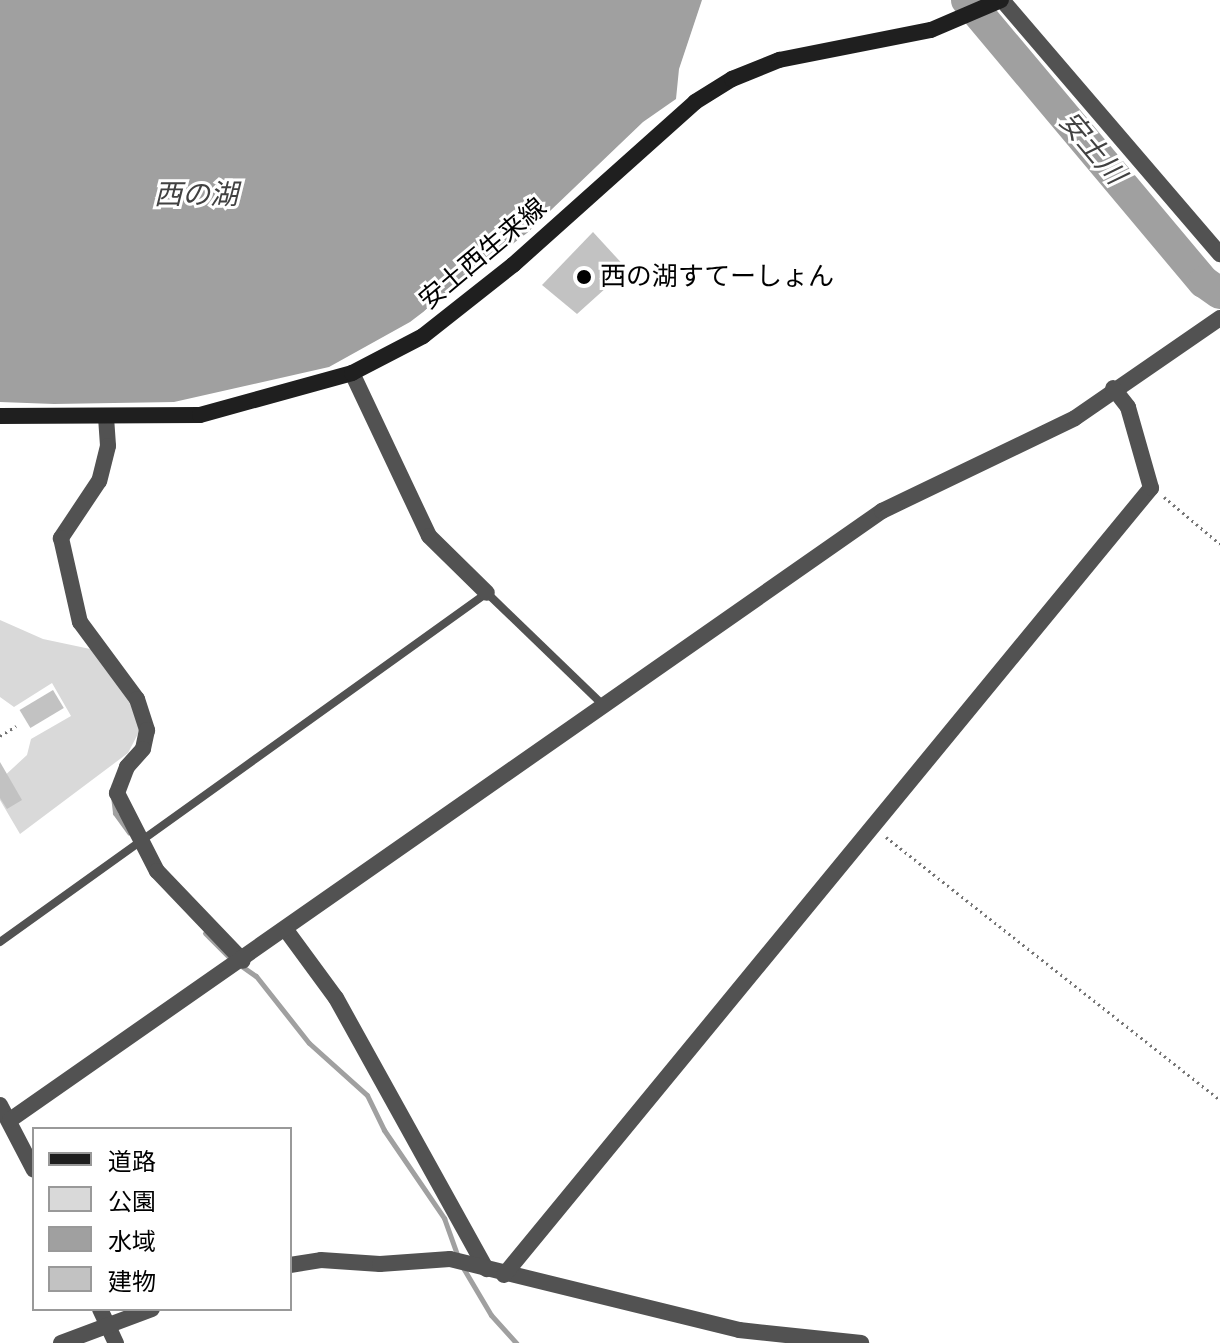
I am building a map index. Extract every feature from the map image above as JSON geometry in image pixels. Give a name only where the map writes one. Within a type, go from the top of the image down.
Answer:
[{"type":"main road","name":"安土西生来線","points":[[0,416],[200,415],[352,373],[423,336],[513,265],[695,102],[732,79],[779,60],[956,21],[1000,1]]},
{"type":"street","points":[[1000,1],[1220,254]]},
{"type":"street","points":[[10,1120],[243,961],[882,511],[1075,418],[1113,388],[1214,322]]},
{"type":"street","points":[[352,373],[429,536],[487,593]]},
{"type":"street","points":[[504,1275],[1151,488],[1128,407],[1113,388]]},
{"type":"street","points":[[106,417],[108,446],[99,481],[61,538],[80,622],[137,699],[147,730],[143,749],[127,767],[117,793],[141,842],[187,907],[243,961]]},
{"type":"street","points":[[286,930],[336,998],[480,1268]]},
{"type":"street","points":[[0,1105],[32,1166]]},
{"type":"street","points":[[292,1265],[321,1260],[380,1264],[450,1259],[734,1336],[861,1343]]},
{"type":"street","points":[[101,1311],[116,1343]]},
{"type":"street","points":[[61,1343],[146,1311]]},
{"type":"lane","points":[[0,942],[487,593],[605,707]]},
{"type":"path","points":[[1151,488],[1220,544]]},
{"type":"path","points":[[0,736],[16,726]]},
{"type":"path","points":[[874,828],[1220,1100]]},
{"type":"green space","points":[[0,620],[43,639],[95,650],[131,698],[141,728],[128,753],[20,834],[0,800],[0,780],[27,755],[31,739],[71,716],[52,683],[14,707],[0,697]]},
{"type":"water","name":"西の湖","points":[[0,0],[702,0],[679,69],[676,99],[643,122],[527,233],[410,322],[329,367],[174,402],[54,404],[0,402]]},
{"type":"building","name":"西の湖すてーしょん","points":[[593,232],[627,269],[577,314],[542,285]]},
{"type":"building","points":[[53,690],[64,708],[30,728],[20,710]]},
{"type":"building","points":[[0,762],[22,800],[7,809],[0,798]]},
{"type":"waterway","name":"安土川","points":[[967,0],[1204,282],[1220,293]]},
{"type":"waterway","points":[[113,796],[115,813],[129,832]]},
{"type":"waterway","points":[[205,933],[231,959]]},
{"type":"waterway","points":[[240,965],[256,976],[309,1043],[367,1095],[384,1130],[444,1218],[458,1257]]},
{"type":"waterway","points":[[462,1266],[491,1315],[516,1343]]},
{"type":"place","name":"西の湖すてーしょん","points":[[584,277]]}]
